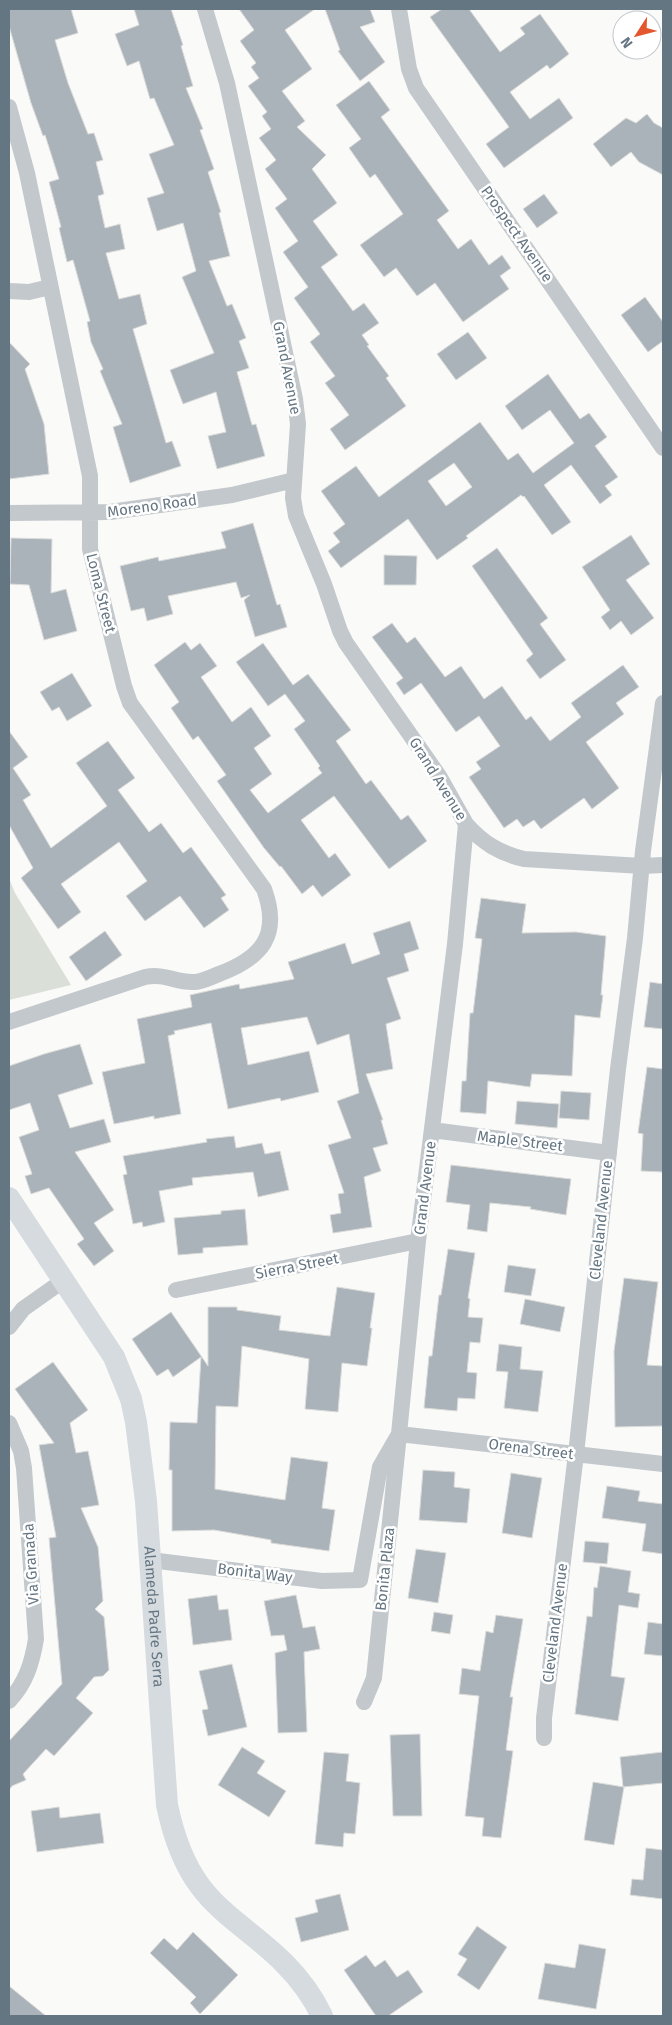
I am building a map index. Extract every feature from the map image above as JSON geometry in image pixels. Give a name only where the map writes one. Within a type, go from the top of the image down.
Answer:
[{"type":"street","name":"Grand Avenue","points":[[205,9],[227,83],[295,399],[298,424],[293,498],[296,516],[324,584],[340,631],[346,642],[439,776],[466,824],[455,944],[418,1242],[399,1434],[380,1467],[360,1580]]},
{"type":"street","name":"Prospect Avenue","points":[[399,9],[409,69],[416,88],[663,448]]},
{"type":"street","name":"Loma Street","points":[[9,107],[27,173],[90,476],[90,549],[126,695],[264,889],[270,906],[271,922],[269,931],[260,949],[248,961],[236,968],[196,982],[186,982],[156,975],[145,977],[9,1022]]},
{"type":"street","points":[[9,291],[29,292],[50,287]]},
{"type":"street","name":"Moreno Road","points":[[9,513],[110,512],[232,494],[294,480]]},
{"type":"street","name":"Cleveland Avenue","points":[[544,1738],[544,1718],[576,1454],[609,1152],[663,703]]},
{"type":"street","points":[[466,824],[491,847],[507,855],[524,859],[642,866],[663,864]]},
{"type":"street","name":"Maple Street","points":[[432,1130],[609,1152]]},
{"type":"street","name":"Alameda Padre Serra","points":[[9,1198],[114,1357],[131,1399],[136,1422],[146,1501],[167,1805],[177,1842],[200,1887],[234,1921],[284,1963],[300,1982],[322,2016]]},
{"type":"street","name":"Sierra Street","points":[[176,1290],[418,1242]]},
{"type":"street","points":[[9,1327],[23,1310],[64,1280]]},
{"type":"street","name":"Via Granada","points":[[9,1423],[22,1450],[36,1639],[33,1658],[26,1677],[16,1694],[9,1701]]},
{"type":"street","name":"Orena Street","points":[[399,1434],[663,1464]]},
{"type":"street","name":"Bonita Plaza","points":[[364,1702],[374,1678],[399,1434]]},
{"type":"street","name":"Bonita Way","points":[[150,1560],[322,1581],[360,1580]]},
{"type":"shaded area","points":[[9,878],[15,893],[71,985],[9,1000]]},
{"type":"building","points":[[9,9],[71,9],[78,33],[55,40],[68,83],[88,134],[94,133],[103,160],[96,162],[104,194],[98,196],[105,228],[120,224],[125,249],[106,253],[119,299],[140,294],[147,324],[133,329],[166,443],[172,441],[181,466],[130,483],[113,427],[122,424],[100,371],[103,369],[91,342],[87,322],[90,321],[73,260],[67,262],[59,228],[61,227],[49,182],[59,179],[45,135],[43,136],[31,103],[9,26]]},
{"type":"building","points":[[134,9],[171,9],[183,45],[181,46],[193,86],[186,88],[203,129],[200,130],[214,169],[208,172],[221,212],[219,213],[230,256],[209,261],[227,306],[232,304],[246,338],[239,341],[249,368],[237,372],[252,425],[256,424],[265,456],[217,469],[208,436],[226,432],[216,392],[183,404],[170,370],[214,353],[182,277],[196,271],[183,223],[157,231],[147,198],[164,193],[149,154],[174,145],[154,98],[150,99],[139,61],[127,66],[115,34],[139,25]]},
{"type":"building","points":[[239,9],[315,9],[285,30],[312,69],[282,91],[305,121],[297,127],[326,155],[312,169],[337,203],[313,221],[338,255],[321,267],[353,311],[364,303],[379,323],[362,335],[369,345],[367,346],[389,376],[386,378],[406,406],[345,450],[330,429],[349,415],[325,383],[335,376],[310,342],[320,334],[294,298],[308,287],[283,252],[298,241],[275,208],[287,199],[265,169],[276,160],[259,138],[271,129],[262,116],[267,112],[248,86],[259,78],[251,67],[256,63],[240,41],[254,30]]},
{"type":"building","points":[[325,9],[370,9],[375,22],[360,27],[385,62],[360,81],[338,51],[340,50]]},
{"type":"building","points":[[442,9],[469,9],[500,52],[525,34],[520,28],[540,14],[569,54],[550,69],[547,65],[510,92],[530,119],[559,98],[573,118],[504,168],[486,144],[509,127],[430,17]]},
{"type":"building","points":[[369,81],[390,110],[381,117],[449,211],[437,220],[458,249],[471,239],[489,265],[502,255],[511,268],[500,276],[509,289],[463,322],[435,283],[417,296],[396,268],[384,277],[360,245],[403,214],[375,174],[370,178],[349,148],[361,139],[336,105]]},
{"type":"building","points":[[647,114],[654,123],[663,128],[663,175],[639,162],[631,152],[611,167],[593,144],[626,118],[636,123]]},
{"type":"building","points":[[544,194],[558,213],[537,228],[523,209]]},
{"type":"building","points":[[645,297],[663,322],[663,341],[648,352],[621,315]]},
{"type":"building","points":[[468,332],[487,358],[456,380],[437,354]]},
{"type":"building","points":[[9,342],[30,364],[25,369],[44,424],[49,474],[9,479]]},
{"type":"building","points":[[548,374],[580,419],[589,413],[607,437],[595,446],[618,477],[605,486],[612,495],[600,504],[571,465],[544,485],[571,522],[552,535],[524,496],[521,495],[466,536],[468,538],[437,560],[408,519],[341,568],[328,551],[340,542],[333,533],[345,524],[321,491],[356,466],[379,497],[480,422],[508,460],[518,453],[533,473],[574,443],[550,410],[522,430],[505,406]],"holes":[[[454,463],[472,487],[446,506],[428,481]]]},
{"type":"building","points":[[253,523],[277,605],[280,604],[287,627],[255,637],[244,600],[250,595],[241,598],[236,582],[168,596],[173,614],[147,621],[144,608],[131,611],[120,566],[158,557],[159,561],[226,548],[221,532]]},
{"type":"building","points":[[631,535],[650,564],[626,580],[654,618],[631,635],[621,621],[610,630],[601,617],[610,610],[582,567]]},
{"type":"building","points":[[11,538],[52,539],[51,593],[66,589],[77,631],[44,640],[29,585],[10,584]]},
{"type":"building","points":[[497,548],[548,618],[540,624],[566,660],[540,679],[526,660],[533,654],[472,566]]},
{"type":"building","points":[[384,555],[417,556],[416,585],[384,585]]},
{"type":"building","points":[[392,623],[407,643],[415,637],[445,677],[461,666],[484,699],[502,686],[526,720],[531,716],[550,741],[581,717],[571,703],[623,665],[639,687],[616,703],[624,714],[586,742],[619,788],[592,809],[584,798],[541,829],[534,820],[523,827],[517,819],[504,828],[469,777],[481,769],[476,762],[500,746],[479,716],[456,732],[421,683],[404,695],[396,683],[403,678],[372,637]]},
{"type":"building","points":[[185,642],[191,650],[200,643],[217,666],[201,677],[232,722],[251,707],[271,736],[254,748],[272,774],[250,790],[268,813],[322,773],[318,768],[320,766],[294,729],[305,721],[285,694],[268,706],[236,662],[263,643],[293,685],[308,674],[351,730],[336,741],[366,784],[371,780],[401,820],[408,815],[427,841],[389,869],[334,796],[301,820],[329,858],[335,853],[351,875],[322,897],[313,885],[302,894],[281,866],[264,848],[217,781],[226,775],[198,736],[193,740],[171,708],[179,702],[154,665]]},
{"type":"building","points":[[72,673],[92,706],[67,721],[59,707],[52,711],[40,692]]},
{"type":"building","points":[[9,731],[28,757],[13,768],[31,795],[23,800],[51,848],[107,806],[76,763],[108,741],[135,778],[118,790],[149,832],[161,823],[183,853],[191,847],[226,895],[221,898],[229,910],[204,928],[180,896],[145,921],[126,896],[147,881],[119,842],[61,884],[81,912],[58,929],[21,878],[33,868],[9,825]]},
{"type":"building","points":[[481,898],[526,904],[522,933],[576,932],[606,936],[600,1018],[575,1015],[572,1076],[532,1074],[530,1087],[488,1081],[486,1114],[460,1112],[462,1081],[466,1081],[470,1013],[473,1013],[482,939],[475,938]]},
{"type":"building","points":[[410,921],[419,949],[404,954],[409,971],[387,978],[401,1019],[386,1024],[393,1069],[366,1074],[383,1120],[381,1120],[388,1144],[373,1148],[381,1171],[364,1177],[372,1227],[333,1233],[330,1215],[341,1213],[338,1194],[344,1193],[328,1145],[351,1138],[337,1101],[359,1093],[349,1034],[317,1045],[307,1017],[241,1028],[248,1065],[309,1051],[319,1092],[281,1101],[280,1098],[228,1109],[211,1023],[174,1031],[175,1034],[168,1036],[181,1114],[154,1119],[154,1116],[114,1124],[102,1072],[145,1063],[137,1019],[192,1007],[190,995],[239,984],[240,989],[294,979],[288,962],[345,943],[352,964],[380,954],[373,933]]},
{"type":"building","points":[[105,931],[122,955],[86,981],[69,957]]},
{"type":"building","points":[[650,982],[663,984],[663,1029],[644,1027]]},
{"type":"building","points":[[80,1044],[93,1084],[58,1095],[70,1128],[104,1119],[111,1142],[75,1152],[114,1210],[94,1223],[114,1251],[94,1266],[77,1244],[84,1239],[49,1188],[31,1194],[25,1176],[32,1174],[19,1137],[39,1130],[30,1103],[9,1110],[9,1066]]},
{"type":"building","points":[[647,1067],[663,1069],[663,1172],[641,1171],[643,1134],[638,1133]]},
{"type":"building","points":[[561,1091],[591,1093],[589,1120],[559,1118]]},
{"type":"building","points":[[517,1101],[559,1104],[557,1128],[515,1124]]},
{"type":"building","points":[[234,1136],[236,1148],[262,1143],[265,1154],[280,1151],[289,1190],[258,1197],[253,1172],[192,1178],[193,1185],[159,1191],[165,1222],[143,1227],[142,1222],[133,1224],[123,1175],[127,1174],[123,1156],[207,1142],[206,1139]]},
{"type":"building","points":[[451,1165],[571,1179],[566,1215],[530,1209],[531,1207],[490,1203],[487,1232],[467,1229],[470,1205],[446,1202]]},
{"type":"building","points":[[245,1209],[248,1245],[203,1248],[203,1253],[178,1255],[174,1218],[221,1214],[221,1211]]},
{"type":"building","points":[[448,1249],[475,1253],[468,1298],[470,1299],[468,1317],[483,1318],[480,1343],[470,1342],[467,1372],[477,1373],[475,1399],[458,1398],[457,1411],[424,1408],[429,1356],[432,1356],[439,1295],[441,1295]]},
{"type":"building","points":[[508,1265],[536,1269],[531,1296],[504,1292]]},
{"type":"building","points":[[624,1278],[658,1282],[647,1365],[663,1366],[663,1426],[615,1427],[614,1351]]},
{"type":"building","points":[[337,1287],[375,1293],[367,1366],[342,1363],[338,1412],[305,1409],[309,1359],[242,1346],[238,1407],[216,1406],[215,1489],[285,1500],[291,1457],[328,1462],[322,1508],[335,1510],[329,1551],[271,1543],[271,1540],[214,1530],[172,1531],[172,1470],[169,1470],[170,1422],[197,1423],[201,1357],[173,1377],[168,1369],[157,1376],[132,1339],[171,1312],[208,1366],[208,1307],[237,1307],[237,1310],[281,1316],[279,1330],[330,1336]]},
{"type":"building","points":[[525,1299],[565,1307],[560,1332],[520,1324]]},
{"type":"building","points":[[499,1344],[522,1347],[520,1369],[543,1371],[538,1412],[504,1408],[508,1372],[496,1371]]},
{"type":"building","points":[[53,1362],[88,1410],[70,1423],[76,1453],[88,1451],[99,1505],[81,1508],[98,1547],[103,1601],[95,1609],[104,1617],[109,1670],[103,1676],[94,1677],[76,1698],[93,1713],[54,1756],[46,1749],[23,1774],[26,1780],[12,1786],[9,1790],[9,1741],[62,1684],[49,1538],[56,1537],[39,1445],[54,1443],[15,1389]]},
{"type":"building","points":[[423,1470],[455,1472],[454,1487],[470,1489],[467,1523],[419,1520]]},
{"type":"building","points":[[511,1473],[542,1478],[532,1538],[502,1533]]},
{"type":"building","points":[[607,1486],[640,1491],[638,1501],[663,1504],[663,1554],[642,1551],[646,1524],[602,1518]]},
{"type":"building","points":[[585,1541],[609,1543],[607,1564],[583,1562]]},
{"type":"building","points":[[416,1549],[446,1553],[438,1603],[408,1598]]},
{"type":"building","points":[[600,1566],[631,1571],[628,1592],[640,1594],[638,1608],[619,1605],[611,1676],[625,1678],[618,1721],[575,1714],[587,1616],[592,1617],[594,1587],[597,1588]]},
{"type":"building","points":[[217,1595],[219,1610],[228,1609],[232,1640],[193,1645],[188,1599]]},
{"type":"building","points":[[296,1595],[303,1628],[315,1626],[320,1649],[304,1652],[307,1732],[278,1733],[275,1653],[287,1650],[284,1635],[271,1636],[264,1601]]},
{"type":"building","points":[[434,1612],[453,1615],[450,1634],[431,1631]]},
{"type":"building","points":[[496,1615],[523,1619],[510,1697],[513,1697],[506,1750],[513,1751],[501,1838],[482,1836],[484,1818],[465,1816],[479,1696],[459,1694],[462,1668],[480,1671],[486,1631],[493,1633]]},
{"type":"building","points":[[648,1622],[663,1624],[663,1656],[644,1654]]},
{"type":"building","points":[[232,1664],[247,1727],[208,1736],[202,1710],[208,1709],[199,1671]]},
{"type":"building","points":[[420,1734],[422,1816],[393,1816],[390,1735]]},
{"type":"building","points":[[242,1747],[265,1761],[257,1773],[286,1791],[269,1817],[218,1785]]},
{"type":"building","points":[[324,1752],[349,1754],[346,1781],[360,1783],[355,1834],[344,1833],[343,1847],[315,1844]]},
{"type":"building","points":[[663,1752],[663,1783],[623,1787],[620,1757]]},
{"type":"building","points":[[593,1782],[624,1787],[614,1845],[584,1840]]},
{"type":"building","points":[[59,1807],[60,1818],[100,1813],[104,1843],[37,1852],[31,1811]]},
{"type":"building","points":[[646,1848],[663,1850],[663,1899],[630,1895],[632,1879],[643,1880]]},
{"type":"building","points":[[340,1894],[349,1930],[301,1942],[295,1918],[318,1912],[315,1900]]},
{"type":"building","points":[[477,1926],[507,1947],[479,1990],[457,1975],[467,1959],[458,1954]]},
{"type":"building","points":[[193,1932],[238,1975],[200,2014],[190,2003],[196,1997],[150,1953],[164,1938],[177,1950]]},
{"type":"building","points":[[579,1944],[606,1949],[596,2009],[538,1999],[545,1963],[575,1968]]},
{"type":"building","points":[[366,1955],[375,1967],[385,1960],[397,1977],[408,1970],[423,1992],[388,2016],[376,2016],[344,1970]]},
{"type":"building","points":[[9,1986],[46,2016],[9,2016]]}]
